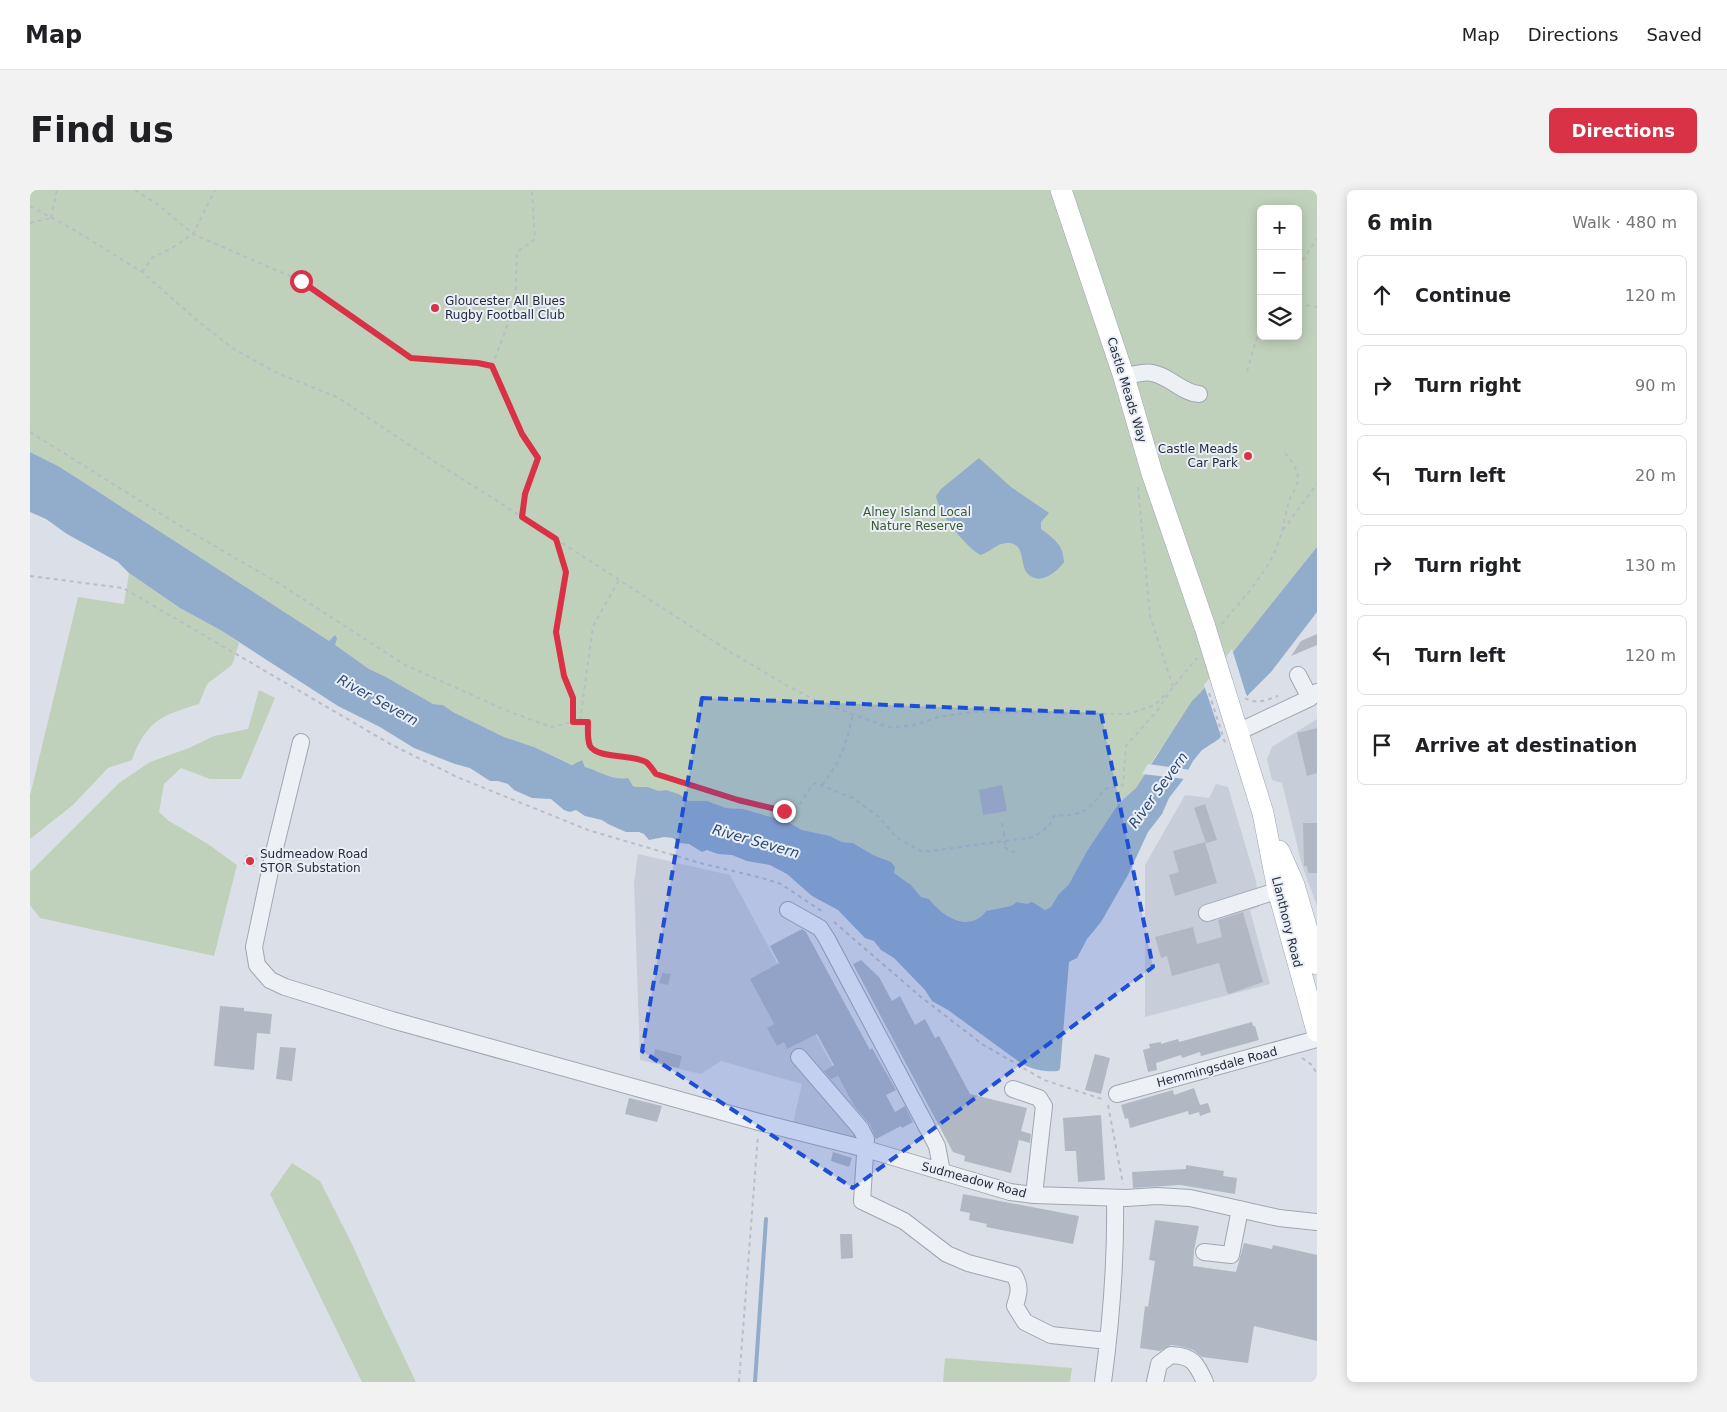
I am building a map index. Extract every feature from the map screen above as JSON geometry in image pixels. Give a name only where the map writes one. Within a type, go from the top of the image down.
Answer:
[{"type":"main road","name":"Castle Meads Way","points":[[1061,190],[1124,377],[1152,473],[1211,629],[1238,731]]},
{"type":"main road","name":"Llanthony Road","points":[[1238,731],[1286,888],[1312,961],[1317,1031]]},
{"type":"street","points":[[1124,377],[1150,372],[1169,378],[1189,392],[1199,394]]},
{"type":"street","points":[[1238,731],[1313,695],[1298,675]]},
{"type":"street","name":"Sudmeadow Road","points":[[301,742],[274,852],[254,947],[257,965],[270,980],[285,987],[392,1020],[866,1150],[1010,1192],[1034,1195],[1120,1198],[1156,1196],[1190,1198],[1317,1227]]},
{"type":"street","points":[[1207,913],[1286,888]]},
{"type":"street","points":[[788,910],[820,928],[827,938],[937,1146],[942,1172]]},
{"type":"street","name":"Hemmingsdale Road","points":[[1117,1094],[1317,1039]]},
{"type":"street","points":[[800,1057],[861,1129],[866,1139],[862,1201],[904,1221],[947,1254],[968,1263],[1014,1275],[1019,1284],[1020,1292],[1015,1306],[1025,1322],[1051,1335],[1108,1341]]},
{"type":"street","points":[[1013,1088],[1039,1098],[1044,1106],[1034,1195]]},
{"type":"street","points":[[1103,1382],[1108,1341],[1115,1224],[1120,1198]]},
{"type":"street","points":[[1204,1252],[1231,1256],[1240,1209]]},
{"type":"street","points":[[1155,1382],[1159,1364],[1171,1355],[1191,1360],[1196,1364],[1205,1382]]},
{"type":"path","points":[[51,218],[58,190]]},
{"type":"path","points":[[135,190],[157,204],[192,234],[301,281],[411,358],[478,363],[492,366]]},
{"type":"path","points":[[142,272],[152,258],[172,248],[192,234],[215,190]]},
{"type":"path","points":[[522,517],[525,494],[538,458],[522,434],[492,366],[515,306],[517,252],[535,239],[532,190]]},
{"type":"path","points":[[30,206],[76,230],[142,272],[199,322],[234,349],[277,373],[337,396],[435,462],[732,653],[819,702],[888,727],[912,726],[938,717],[972,712],[1128,714],[1155,705],[1173,687]]},
{"type":"path","points":[[30,223],[51,218]]},
{"type":"path","points":[[1302,261],[1317,239]]},
{"type":"path","points":[[1302,305],[1317,307]]},
{"type":"path","points":[[1247,371],[1257,338]]},
{"type":"path","points":[[30,432],[182,527],[280,584],[405,665],[510,712],[551,727],[580,721],[588,722],[590,745],[596,752],[633,757],[648,763],[656,774],[738,800],[784,811],[794,809],[815,783],[822,785],[853,798],[879,817],[896,838],[923,852],[1034,837],[1049,826],[1054,816],[1082,813],[1092,805],[1105,789],[1123,785],[1126,746],[1157,711],[1173,687],[1200,654]]},
{"type":"path","points":[[1211,629],[1266,569],[1276,549],[1282,532],[1288,502],[1297,484],[1298,476],[1295,466],[1285,453]]},
{"type":"path","points":[[1282,532],[1317,484]]},
{"type":"path","points":[[1138,487],[1150,616],[1173,687]]},
{"type":"path","points":[[556,539],[566,572],[556,632],[564,676],[573,698],[573,722]]},
{"type":"path","points":[[30,576],[123,588],[392,745],[457,777],[588,830],[700,863],[762,878],[789,889],[816,906],[921,997],[982,1044],[1044,1080],[1108,1101],[1120,1198]]},
{"type":"path","points":[[580,721],[594,626],[619,580]]},
{"type":"path","points":[[1240,693],[1251,702],[1267,700]]},
{"type":"path","points":[[822,785],[832,772],[846,747],[854,714]]},
{"type":"path","points":[[1002,823],[1006,847],[1010,852],[1017,851]]},
{"type":"path","points":[[739,1382],[759,1122]]},
{"type":"highlighted area","points":[[702,698],[1101,713],[1153,967],[853,1188],[642,1051]]},
{"type":"shaded area","points":[[1317,719],[1317,906],[1302,865],[1282,783],[1272,780],[1267,759],[1272,747]]},
{"type":"shaded area","points":[[1216,784],[1228,787],[1256,881],[1259,907],[1250,910],[1270,984],[1145,1017],[1145,865],[1185,795],[1209,798]]},
{"type":"shaded area","points":[[638,854],[730,875],[877,1149],[792,1127],[802,1084],[721,1061],[701,1074],[640,1060],[634,883]]},
{"type":"green space","name":"Alney Island Local Nature Reserve","points":[[30,190],[1317,190],[1317,547],[1157,754],[1136,788],[1119,803],[1087,851],[1069,884],[1058,895],[1051,907],[1045,910],[1017,902],[1011,906],[986,911],[979,918],[972,921],[956,920],[941,911],[929,899],[921,897],[911,885],[894,873],[891,862],[873,855],[853,843],[842,842],[830,836],[802,830],[788,822],[739,809],[726,808],[707,801],[689,801],[679,794],[666,790],[659,791],[637,787],[585,767],[582,760],[573,765],[534,747],[504,737],[453,712],[443,705],[433,704],[369,669],[58,466],[30,452]]},
{"type":"green space","points":[[129,573],[180,608],[222,631],[239,643],[232,665],[207,684],[199,704],[165,716],[157,722],[143,736],[132,760],[108,768],[73,805],[30,839],[30,796],[78,597],[124,604]]},
{"type":"green space","points":[[259,690],[275,698],[241,779],[210,779],[181,768],[164,784],[159,812],[169,821],[208,844],[237,865],[214,956],[40,918],[30,905],[30,872],[119,783],[150,762],[189,748],[214,736],[248,729]]},
{"type":"green space","points":[[292,1163],[320,1181],[352,1244],[416,1382],[362,1382],[270,1194]]},
{"type":"green space","points":[[945,1358],[1072,1368],[1070,1382],[943,1382]]},
{"type":"water","name":"River Severn","points":[[30,452],[58,466],[329,641],[335,635],[337,638],[335,645],[369,669],[433,704],[443,705],[453,712],[504,737],[534,747],[572,765],[582,760],[585,767],[611,777],[628,778],[633,786],[648,787],[659,791],[666,790],[679,794],[689,801],[707,801],[726,808],[743,809],[788,822],[802,830],[830,836],[842,842],[853,843],[873,855],[891,862],[895,867],[894,873],[911,885],[921,897],[929,899],[948,916],[964,922],[979,918],[986,911],[1011,906],[1017,902],[1027,904],[1032,902],[1045,910],[1051,907],[1058,895],[1069,884],[1087,851],[1119,803],[1136,788],[1192,701],[1317,547],[1317,612],[1271,672],[1249,694],[1219,739],[1202,750],[1193,761],[1182,781],[1169,798],[1162,814],[1148,832],[1128,875],[1101,922],[1087,939],[1077,958],[1069,962],[1060,1069],[1058,1071],[1044,1071],[1022,1064],[948,1010],[932,1001],[925,990],[894,958],[881,950],[874,941],[865,938],[838,910],[812,896],[787,874],[770,865],[707,850],[702,852],[689,844],[679,843],[673,838],[664,837],[649,840],[644,834],[639,832],[626,832],[602,820],[585,816],[576,810],[570,812],[564,810],[551,799],[532,798],[514,790],[508,784],[490,781],[470,768],[414,748],[380,727],[338,706],[222,631],[180,608],[129,573],[118,562],[67,534],[46,519],[30,512]]},
{"type":"water","points":[[979,458],[1011,487],[1049,513],[1041,522],[1041,529],[1060,547],[1064,562],[1053,573],[1038,579],[1028,574],[1025,570],[1020,550],[1014,544],[1004,543],[980,555],[960,537],[947,520],[938,504],[936,496],[941,489]]},
{"type":"pier","points":[[1232,649],[1246,694],[1249,698],[1222,739],[1204,685]]},
{"type":"pier","points":[[1148,764],[1191,770],[1185,779],[1142,774]]},
{"type":"building","points":[[1317,634],[1317,645],[1291,656],[1301,641]]},
{"type":"building","points":[[1317,728],[1317,773],[1307,776],[1297,733]]},
{"type":"building","points":[[1002,785],[1007,811],[983,815],[979,790]]},
{"type":"building","points":[[1205,804],[1217,840],[1206,843],[1194,808]]},
{"type":"building","points":[[1303,823],[1317,823],[1317,873],[1308,873],[1307,866],[1304,866]]},
{"type":"building","points":[[1205,842],[1217,883],[1175,896],[1169,875],[1179,872],[1173,851]]},
{"type":"building","name":"Sudmeadow Road STOR Substation","points":[[246,855],[257,858],[254,867],[243,864]]},
{"type":"building","points":[[1243,912],[1263,982],[1229,994],[1219,963],[1172,976],[1167,956],[1161,958],[1155,937],[1193,927],[1197,944],[1222,937],[1218,920]]},
{"type":"building","points":[[802,929],[806,932],[870,1050],[872,1048],[896,1090],[886,1095],[895,1112],[905,1106],[913,1122],[902,1128],[901,1126],[876,1139],[870,1125],[854,1106],[838,1076],[831,1079],[824,1071],[834,1065],[817,1034],[787,1049],[784,1042],[777,1046],[767,1028],[774,1024],[750,979],[779,963],[770,946]]},
{"type":"building","points":[[861,960],[879,977],[892,1001],[900,996],[915,1025],[925,1019],[935,1038],[939,1036],[970,1094],[1027,1108],[1021,1131],[1031,1134],[1030,1143],[1019,1140],[1011,1173],[964,1161],[965,1156],[953,1152],[853,964]]},
{"type":"building","points":[[662,973],[671,974],[668,985],[659,983]]},
{"type":"building","points":[[220,1006],[244,1008],[244,1011],[272,1014],[270,1034],[257,1033],[254,1070],[214,1066]]},
{"type":"building","points":[[1252,1022],[1259,1040],[1201,1056],[1200,1052],[1182,1058],[1181,1055],[1156,1063],[1157,1070],[1148,1072],[1143,1050],[1150,1048],[1149,1044],[1161,1042],[1161,1044],[1178,1039],[1179,1042]]},
{"type":"building","points":[[280,1047],[296,1048],[292,1081],[276,1079]]},
{"type":"building","points":[[655,1049],[682,1056],[679,1068],[652,1062]]},
{"type":"building","points":[[1095,1054],[1110,1058],[1101,1094],[1085,1090]]},
{"type":"building","points":[[1194,1088],[1200,1105],[1208,1103],[1211,1112],[1200,1116],[1199,1112],[1189,1115],[1188,1111],[1130,1128],[1128,1118],[1125,1119],[1121,1105],[1173,1090],[1174,1095]]},
{"type":"building","points":[[629,1098],[662,1106],[657,1122],[625,1114]]},
{"type":"building","points":[[1101,1115],[1105,1180],[1078,1182],[1076,1151],[1065,1151],[1063,1118]]},
{"type":"building","points":[[833,1152],[852,1158],[849,1167],[831,1161]]},
{"type":"building","points":[[1186,1165],[1224,1171],[1223,1176],[1237,1178],[1235,1194],[1180,1185],[1133,1188],[1132,1172],[1186,1169]]},
{"type":"building","points":[[963,1194],[1079,1216],[1073,1244],[986,1227],[987,1224],[969,1220],[970,1213],[960,1211]]},
{"type":"building","points":[[1155,1220],[1199,1226],[1193,1266],[1236,1272],[1244,1243],[1272,1249],[1273,1245],[1317,1255],[1317,1341],[1254,1326],[1248,1363],[1202,1357],[1193,1350],[1179,1346],[1171,1345],[1160,1351],[1140,1348],[1145,1306],[1148,1307],[1155,1261],[1149,1260]]},
{"type":"building","points":[[840,1234],[852,1234],[853,1258],[841,1259]]},
{"type":"waterway","points":[[755,1382],[766,1219]]},
{"type":"place","name":"Gloucester All Blues Rugby Football Club","points":[[435,308]]},
{"type":"place","name":"Castle Meads Car Park","points":[[1248,456]]},
{"type":"place","name":"Sudmeadow Road STOR Substation","points":[[250,861]]},
{"type":"route","points":[[301,281],[411,358],[478,363],[492,366],[522,434],[538,458],[525,494],[522,517],[556,539],[566,572],[556,632],[564,676],[573,698],[573,722],[588,722],[590,745],[596,752],[633,757],[648,763],[656,774],[738,800],[784,811]]}]
